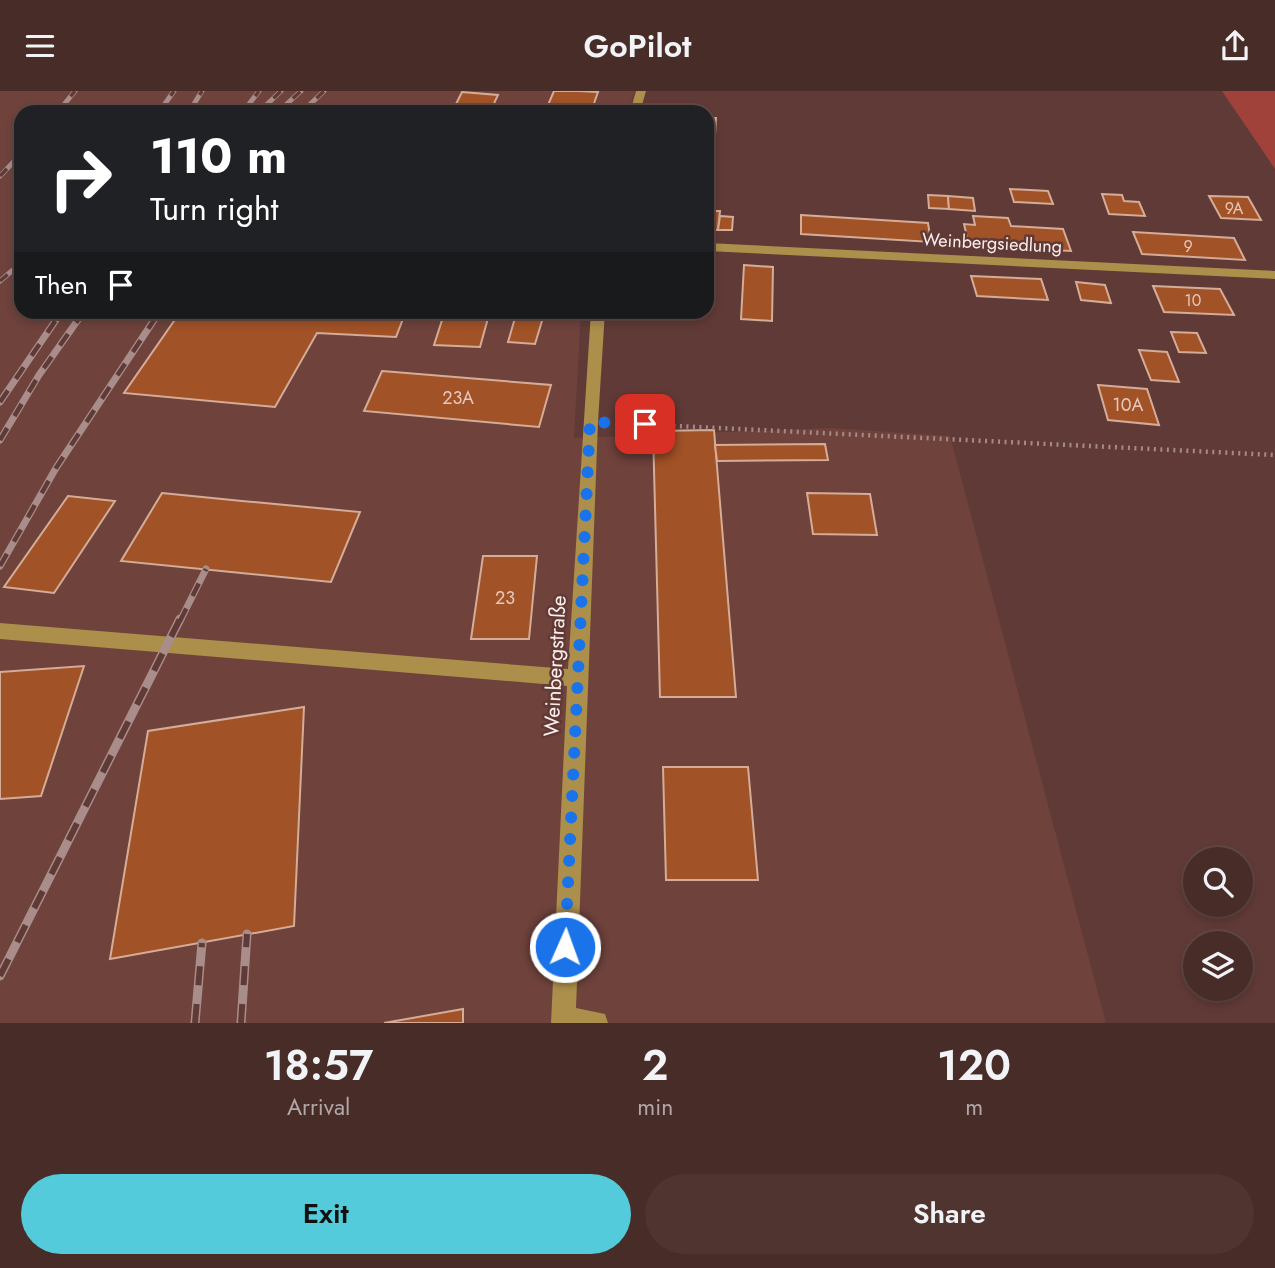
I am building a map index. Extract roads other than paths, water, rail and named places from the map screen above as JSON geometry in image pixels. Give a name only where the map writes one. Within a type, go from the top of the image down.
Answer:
[{"type":"street","name":"Weinbergsiedlung","points":[[714,247],[1275,275]]},
{"type":"street","name":"Weinbergstraße","points":[[563,1021],[577,678],[597,319]]},
{"type":"street","points":[[0,631],[577,678]]},
{"type":"street","points":[[563,1021],[596,1023]]},
{"type":"railway","points":[[64,105],[75,91]]},
{"type":"railway","points":[[164,105],[174,91]]},
{"type":"railway","points":[[193,105],[202,91]]},
{"type":"railway","points":[[248,105],[259,91]]},
{"type":"railway","points":[[266,105],[281,91]]},
{"type":"railway","points":[[286,105],[301,91]]},
{"type":"railway","points":[[309,105],[324,91]]},
{"type":"railway","points":[[0,176],[14,161]]},
{"type":"railway","points":[[0,281],[14,269]]},
{"type":"railway","points":[[0,402],[57,319]]},
{"type":"railway","points":[[0,440],[39,375],[79,319]]},
{"type":"railway","points":[[0,566],[56,468],[155,319]]},
{"type":"railway","points":[[180,621],[206,569]]},
{"type":"railway","points":[[0,976],[180,619]]},
{"type":"railway","points":[[241,1023],[247,934]]},
{"type":"railway","points":[[195,1023],[202,943]]}]
